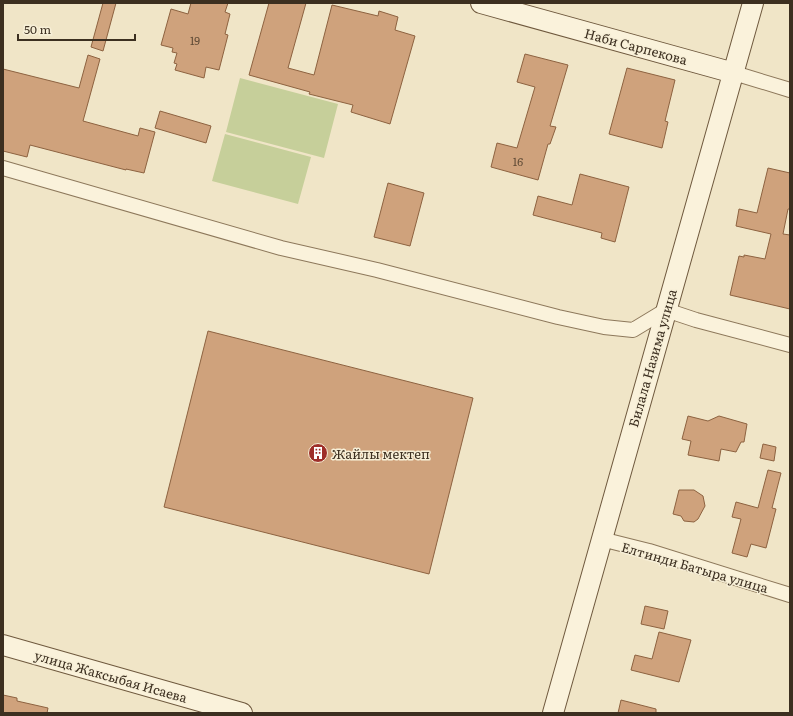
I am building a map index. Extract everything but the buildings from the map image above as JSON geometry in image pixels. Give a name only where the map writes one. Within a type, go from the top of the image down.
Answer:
[{"type":"street","name":"Наби Сарпекова","points":[[481,3],[790,90]]},
{"type":"street","name":"Билала Назима улица","points":[[553,713],[753,3]]},
{"type":"street","points":[[3,168],[281,248],[377,270],[589,324],[633,330],[666,310],[696,320],[790,345]]},
{"type":"street","name":"Елтинди Батыра улица","points":[[601,539],[649,551],[790,595]]},
{"type":"street","name":"улица Жаксыбая Исаева","points":[[3,645],[242,713]]},
{"type":"green space","points":[[240,78],[338,104],[324,158],[226,132]]},
{"type":"green space","points":[[225,134],[311,157],[298,204],[212,181]]},
{"type":"place","name":"Жайлы мектеп","points":[[318,453]]}]
